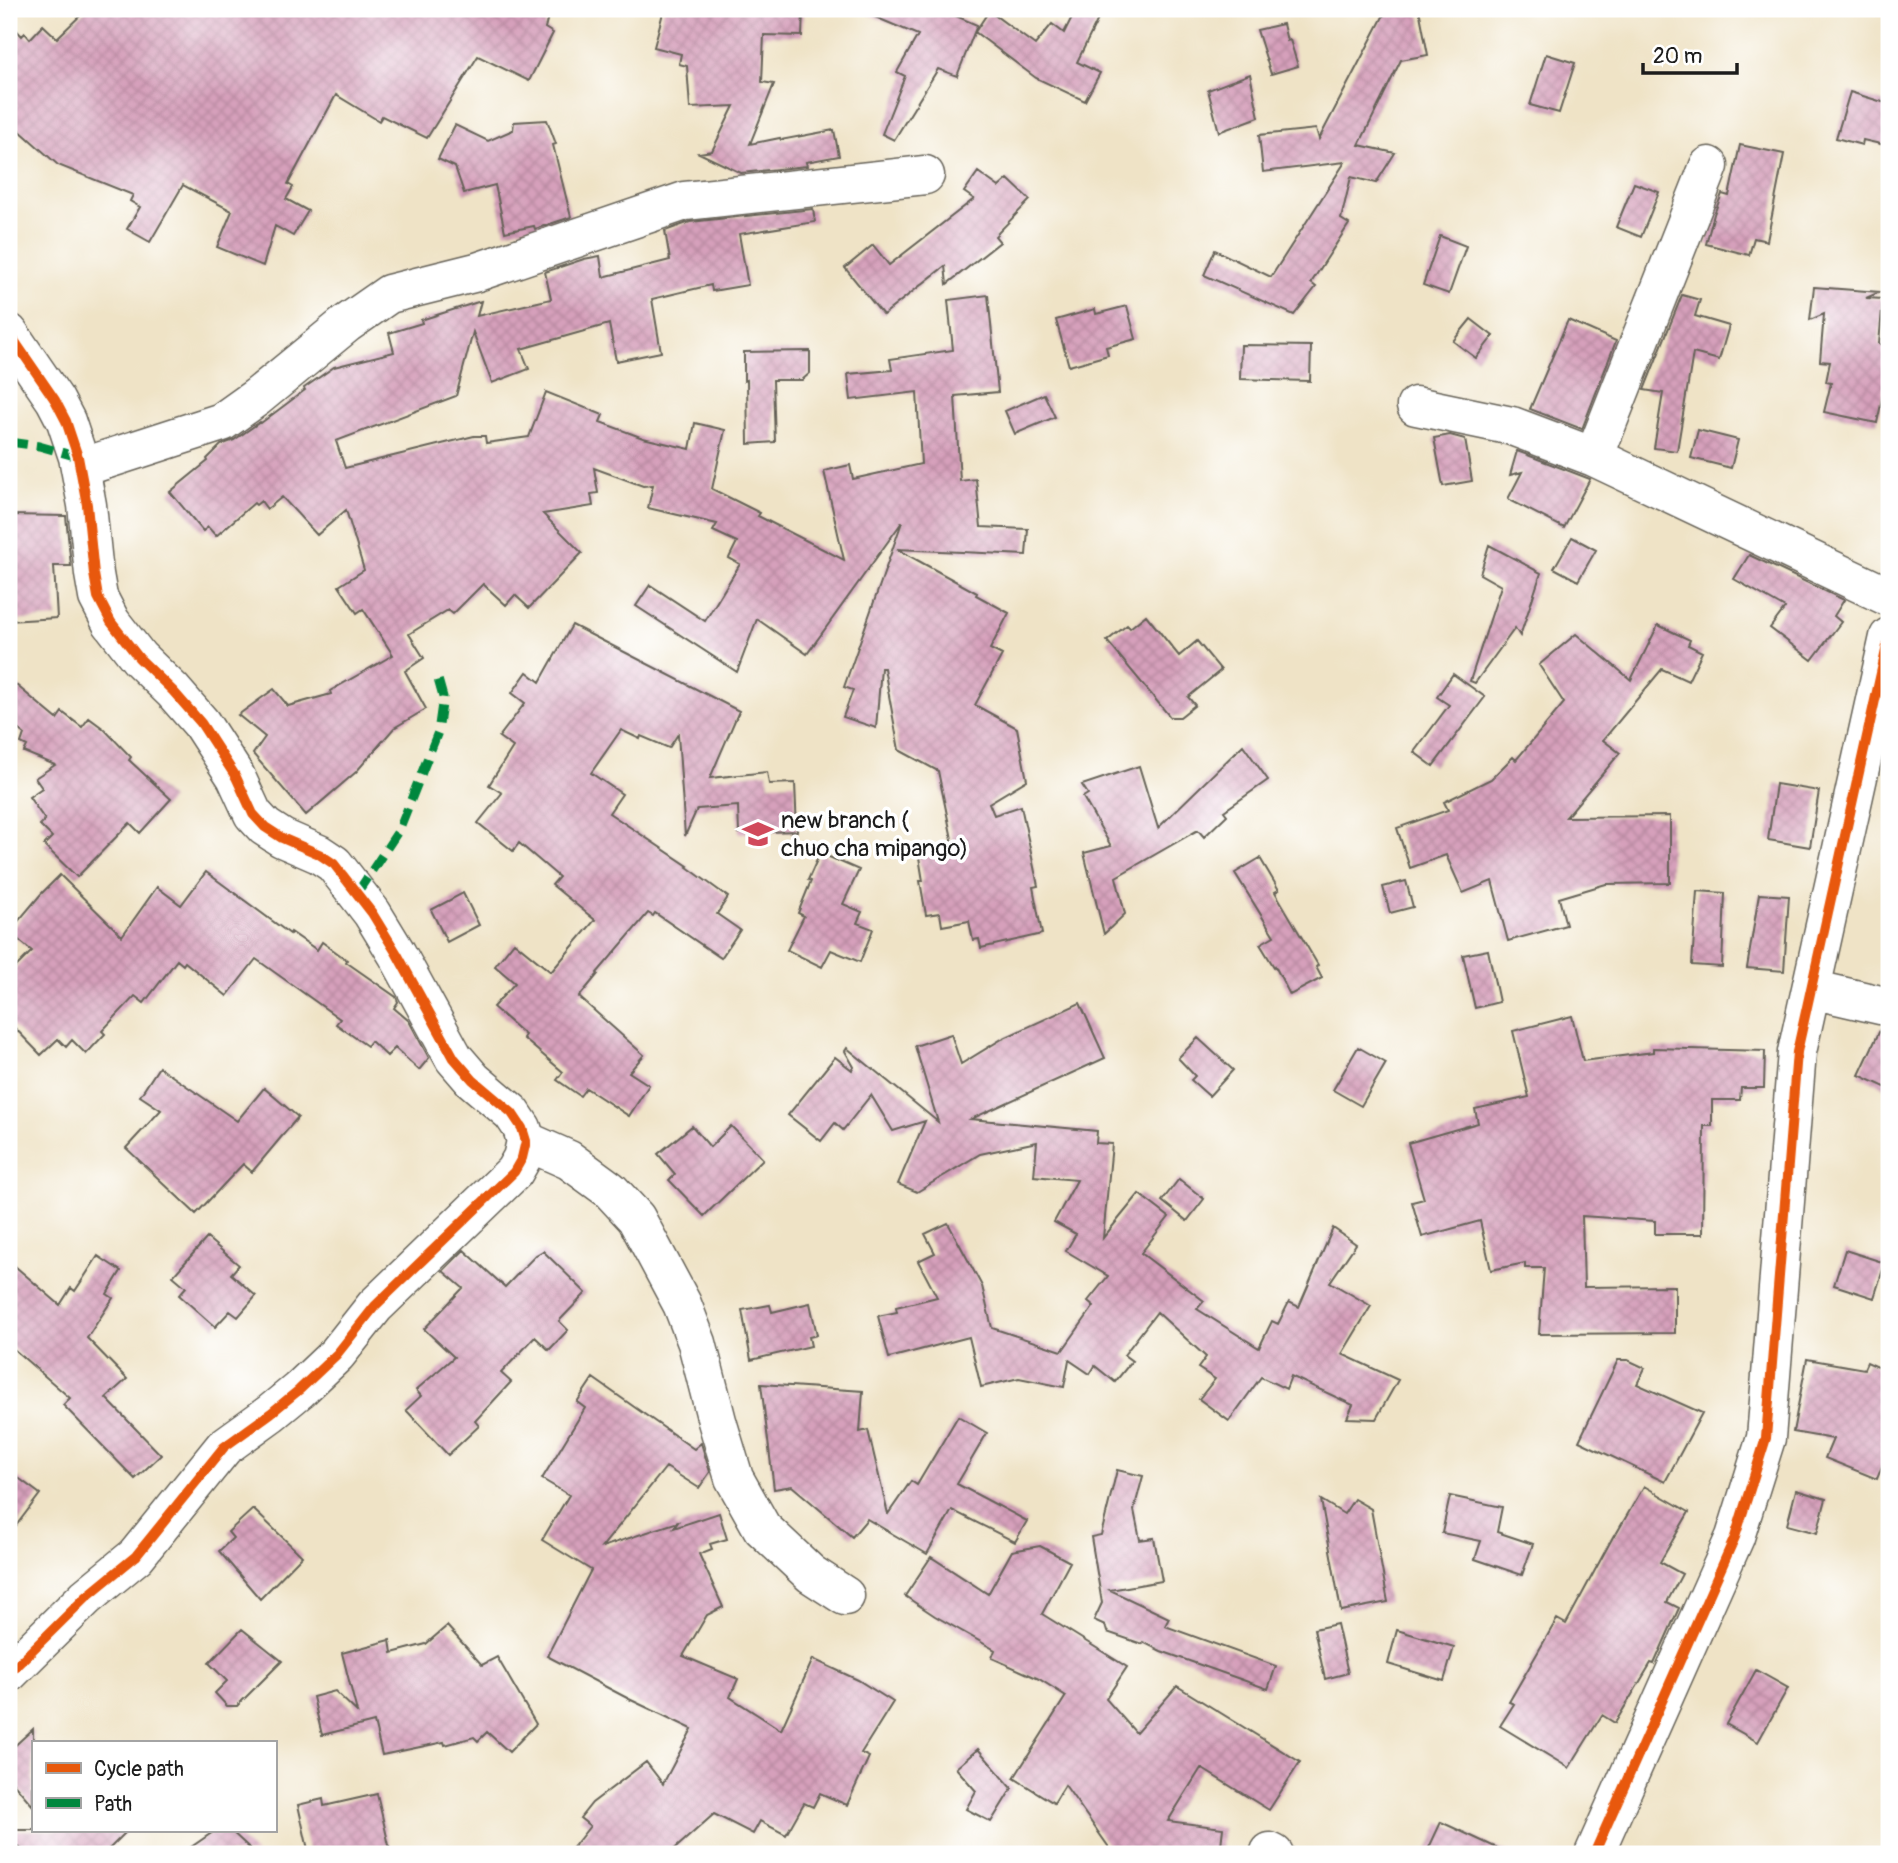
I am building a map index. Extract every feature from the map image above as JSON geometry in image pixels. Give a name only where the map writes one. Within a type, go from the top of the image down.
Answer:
[{"type":"street","points":[[1594,457],[1709,166]]},
{"type":"street","points":[[80,468],[222,422],[389,293],[477,272],[685,201],[925,175]]},
{"type":"street","points":[[9,333],[55,400],[66,421],[78,457],[87,505],[98,597],[111,622],[139,658],[201,723],[236,777],[253,814],[265,827],[282,838],[319,854],[334,864],[372,913],[454,1058],[472,1080],[512,1113],[522,1128],[526,1141],[522,1158],[514,1172],[375,1306],[337,1354],[271,1413],[224,1447],[136,1556],[86,1597],[9,1673]]},
{"type":"street","points":[[1416,406],[1512,426],[1594,457],[1889,597]]},
{"type":"street","points":[[1594,1854],[1735,1537],[1766,1438],[1797,1052],[1889,637]]},
{"type":"street","points":[[1811,989],[1889,1007]]},
{"type":"street","points":[[526,1141],[569,1160],[610,1190],[636,1218],[682,1304],[697,1343],[734,1478],[762,1528],[811,1574],[845,1596]]},
{"type":"building","points":[[87,9],[550,9],[545,28],[553,33],[529,81],[478,56],[427,138],[382,116],[379,121],[336,95],[288,184],[293,187],[286,199],[308,211],[293,236],[275,226],[263,266],[217,247],[232,211],[183,185],[150,242],[127,229],[140,207],[130,201],[133,195],[58,165],[9,121],[9,22],[22,36],[25,33],[30,39],[43,25],[57,38]]},
{"type":"building","points":[[664,9],[803,11],[802,36],[764,35],[762,82],[774,84],[750,144],[834,130],[839,156],[806,162],[807,166],[741,173],[699,153],[712,151],[734,106],[690,108],[687,66],[679,64],[681,54],[654,47]]},
{"type":"building","points":[[856,9],[940,9],[977,25],[957,76],[938,69],[894,140],[882,134],[905,76],[897,72],[918,35]]},
{"type":"building","points":[[1076,9],[1103,9],[1077,62],[1100,73],[1085,101],[1036,78],[975,32],[989,11],[1035,45],[1052,24],[1064,33]]},
{"type":"building","points":[[1387,9],[1419,9],[1428,55],[1401,60],[1359,145],[1395,153],[1376,183],[1351,177],[1341,219],[1349,224],[1311,283],[1316,287],[1294,315],[1204,275],[1215,250],[1271,277],[1345,162],[1263,172],[1259,135],[1316,129],[1319,139]]},
{"type":"building","points":[[1283,24],[1298,66],[1271,74],[1257,30]]},
{"type":"building","points":[[1546,54],[1575,63],[1559,113],[1530,105]]},
{"type":"building","points":[[1250,74],[1259,117],[1219,132],[1208,90]]},
{"type":"building","points":[[1850,92],[1889,104],[1889,146],[1863,140],[1862,145],[1836,138]]},
{"type":"building","points":[[547,120],[556,144],[553,145],[571,217],[535,229],[534,226],[505,232],[495,185],[464,193],[455,167],[438,159],[455,125],[488,141],[513,130],[514,122]]},
{"type":"building","points":[[1740,145],[1784,154],[1767,241],[1754,238],[1749,255],[1706,244],[1722,194],[1729,196]]},
{"type":"building","points":[[978,172],[999,187],[1008,179],[1030,200],[995,236],[1000,242],[947,284],[945,266],[883,315],[845,268],[873,245],[889,265],[974,199],[964,192]]},
{"type":"building","points":[[1634,183],[1659,192],[1641,237],[1616,227]]},
{"type":"building","points":[[813,209],[815,222],[739,234],[748,285],[712,291],[711,285],[652,299],[661,352],[616,361],[609,324],[521,349],[529,369],[492,383],[473,332],[456,396],[336,441],[345,468],[474,436],[485,436],[486,443],[529,437],[546,392],[603,415],[600,422],[643,438],[690,449],[695,423],[725,430],[712,489],[844,560],[824,471],[850,465],[853,479],[921,464],[917,392],[851,400],[848,374],[892,370],[890,359],[953,350],[948,300],[988,295],[998,392],[955,396],[960,481],[976,479],[981,527],[1028,529],[1026,555],[897,549],[1009,613],[990,649],[1002,655],[975,705],[1017,728],[1027,780],[989,803],[994,815],[1021,806],[1038,886],[1033,887],[1042,934],[981,948],[979,939],[973,940],[969,921],[942,926],[940,913],[926,915],[918,851],[953,844],[938,771],[899,750],[884,668],[881,668],[876,728],[843,717],[853,690],[844,687],[902,522],[807,654],[757,619],[737,672],[636,606],[650,585],[705,621],[740,564],[729,558],[737,542],[713,531],[717,524],[648,508],[653,485],[643,486],[594,468],[598,493],[591,494],[593,506],[543,514],[582,553],[529,608],[515,595],[506,605],[483,584],[453,614],[448,610],[409,634],[424,658],[405,671],[426,709],[394,728],[356,772],[306,815],[253,754],[265,737],[238,715],[274,689],[288,706],[331,694],[330,691],[393,655],[363,609],[357,613],[339,586],[364,570],[346,510],[317,535],[282,497],[267,509],[261,501],[256,505],[254,503],[216,536],[208,527],[203,531],[170,492],[208,461],[221,445],[261,423],[334,367],[394,352],[389,333],[481,301],[477,316],[551,299],[545,272],[584,259],[600,256],[603,277],[670,260],[665,231],[690,222]]},
{"type":"building","points":[[1440,236],[1466,246],[1449,294],[1423,285]]},
{"type":"building","points":[[1814,287],[1880,292],[1866,298],[1883,299],[1879,344],[1889,346],[1889,366],[1877,423],[1824,412],[1831,383],[1826,382],[1830,362],[1820,361],[1824,314],[1810,320]]},
{"type":"building","points":[[1682,295],[1700,300],[1695,316],[1729,326],[1719,360],[1693,353],[1677,451],[1654,448],[1663,393],[1644,390]]},
{"type":"building","points":[[1127,306],[1136,339],[1106,347],[1108,355],[1069,366],[1056,320],[1095,309],[1096,314]]},
{"type":"building","points":[[1471,319],[1493,336],[1476,358],[1453,341]]},
{"type":"building","points":[[1568,320],[1616,341],[1582,429],[1530,409]]},
{"type":"building","points":[[1241,345],[1311,346],[1310,381],[1240,379]]},
{"type":"building","points":[[810,351],[810,373],[802,380],[773,380],[775,442],[748,444],[744,352]]},
{"type":"building","points":[[1044,394],[1055,417],[1015,434],[1005,411]]},
{"type":"building","points":[[1698,430],[1738,440],[1731,468],[1691,458]]},
{"type":"building","points":[[1450,435],[1465,439],[1472,481],[1443,486],[1434,438]]},
{"type":"building","points":[[1517,451],[1590,479],[1564,528],[1508,499],[1522,472],[1510,475]]},
{"type":"building","points":[[9,515],[66,516],[71,566],[54,566],[57,618],[9,621]]},
{"type":"building","points":[[1572,537],[1596,550],[1578,581],[1554,568]]},
{"type":"building","points":[[1489,545],[1541,573],[1520,636],[1515,628],[1475,683],[1470,681],[1501,586],[1480,574]]},
{"type":"building","points":[[1749,555],[1844,600],[1834,616],[1841,622],[1812,660],[1770,628],[1785,608],[1734,579]]},
{"type":"building","points":[[1146,615],[1179,656],[1197,641],[1221,670],[1188,697],[1195,705],[1180,717],[1170,717],[1107,641],[1127,625],[1130,628]]},
{"type":"building","points":[[572,625],[739,711],[710,778],[767,772],[769,784],[795,783],[797,831],[739,833],[738,806],[697,809],[685,836],[678,734],[669,748],[621,730],[591,773],[622,794],[609,813],[688,866],[728,897],[717,914],[740,930],[721,958],[655,913],[653,916],[648,913],[579,997],[644,1055],[629,1072],[649,1085],[629,1116],[586,1088],[580,1096],[557,1080],[563,1072],[523,1038],[525,1035],[493,1007],[515,983],[495,966],[514,942],[551,972],[595,920],[552,885],[559,877],[519,843],[513,851],[478,823],[502,793],[489,785],[513,747],[499,737],[525,703],[512,693],[527,672],[540,682]]},
{"type":"building","points":[[1658,625],[1690,640],[1688,645],[1702,652],[1688,681],[1662,669],[1603,740],[1620,753],[1566,817],[1670,816],[1670,883],[1606,884],[1559,898],[1566,925],[1508,941],[1492,881],[1463,893],[1446,855],[1410,868],[1397,828],[1448,810],[1444,802],[1491,779],[1513,757],[1516,760],[1564,703],[1539,665],[1576,634],[1631,680]]},
{"type":"building","points":[[1453,674],[1485,697],[1433,766],[1414,752],[1449,705],[1437,697]]},
{"type":"building","points":[[9,679],[57,719],[62,712],[82,727],[89,718],[104,729],[131,757],[129,760],[171,799],[140,833],[130,823],[77,877],[44,845],[52,837],[40,825],[45,820],[29,797],[42,788],[35,778],[55,765],[24,752],[27,746],[21,743],[24,734],[9,722]]},
{"type":"building","points":[[1243,745],[1268,780],[1224,811],[1227,815],[1204,837],[1198,830],[1116,877],[1125,914],[1104,934],[1084,853],[1111,846],[1083,797],[1088,794],[1082,785],[1139,766],[1158,828]]},
{"type":"building","points":[[1776,784],[1819,791],[1810,847],[1768,840]]},
{"type":"building","points":[[820,853],[859,870],[843,904],[862,912],[857,923],[873,929],[860,962],[831,950],[822,967],[787,950],[804,916],[798,913]]},
{"type":"building","points":[[1260,858],[1279,890],[1275,892],[1318,965],[1316,967],[1322,978],[1290,995],[1260,944],[1274,936],[1235,873]]},
{"type":"building","points":[[206,872],[290,934],[291,932],[317,950],[322,942],[396,997],[398,1002],[394,1008],[409,1021],[429,1058],[419,1070],[395,1048],[387,1056],[371,1041],[367,1046],[336,1024],[340,1019],[256,959],[227,996],[185,962],[183,965],[177,960],[144,1003],[135,996],[102,1031],[105,1034],[86,1054],[72,1040],[66,1047],[58,1039],[41,1055],[9,1022],[9,974],[32,951],[9,932],[60,875],[122,936],[157,887],[181,905]]},
{"type":"building","points":[[1406,881],[1413,907],[1390,913],[1383,887]]},
{"type":"building","points":[[1697,891],[1725,893],[1722,967],[1692,965]]},
{"type":"building","points":[[463,893],[479,925],[447,942],[431,910]]},
{"type":"building","points":[[1759,894],[1789,896],[1784,971],[1747,968]]},
{"type":"building","points":[[1488,950],[1499,1002],[1475,1008],[1463,955]]},
{"type":"building","points":[[1080,1003],[1105,1058],[971,1119],[1097,1131],[1096,1143],[1112,1144],[1103,1238],[1139,1194],[1169,1217],[1141,1253],[1204,1301],[1197,1309],[1259,1348],[1272,1321],[1278,1324],[1289,1302],[1299,1307],[1333,1228],[1356,1244],[1330,1282],[1371,1306],[1342,1354],[1398,1380],[1376,1419],[1347,1418],[1353,1405],[1291,1376],[1286,1389],[1261,1377],[1229,1421],[1199,1399],[1215,1379],[1198,1368],[1206,1357],[1157,1312],[1124,1355],[1132,1361],[1115,1382],[1095,1366],[1090,1374],[1069,1360],[1064,1387],[1019,1378],[981,1387],[969,1337],[889,1358],[878,1316],[897,1312],[896,1307],[937,1297],[918,1261],[935,1253],[925,1234],[948,1223],[982,1286],[992,1328],[1062,1351],[1094,1306],[1088,1301],[1108,1276],[1066,1251],[1076,1234],[1054,1222],[1077,1180],[1034,1176],[1037,1142],[980,1154],[917,1192],[898,1184],[925,1121],[893,1131],[871,1095],[843,1130],[835,1123],[821,1141],[788,1115],[835,1057],[852,1070],[854,1067],[845,1051],[847,1048],[938,1122],[915,1046],[951,1034],[961,1064],[1002,1039]]},
{"type":"building","points":[[1572,1016],[1583,1061],[1653,1052],[1653,1048],[1765,1051],[1764,1088],[1741,1088],[1740,1100],[1712,1100],[1712,1126],[1704,1126],[1703,1234],[1655,1234],[1655,1221],[1582,1216],[1584,1287],[1675,1286],[1675,1333],[1539,1334],[1544,1268],[1525,1268],[1525,1263],[1491,1270],[1480,1221],[1422,1237],[1412,1202],[1424,1199],[1408,1143],[1478,1123],[1475,1109],[1529,1097],[1513,1031]]},
{"type":"building","points":[[1881,1028],[1889,1028],[1889,1089],[1859,1075]]},
{"type":"building","points":[[1198,1038],[1233,1070],[1209,1096],[1191,1080],[1195,1076],[1178,1058]]},
{"type":"building","points":[[1358,1047],[1386,1063],[1361,1106],[1333,1090]]},
{"type":"building","points":[[159,1067],[237,1121],[264,1088],[298,1117],[252,1172],[243,1164],[196,1214],[126,1148],[161,1110],[140,1096]]},
{"type":"building","points":[[692,1126],[710,1147],[731,1126],[763,1159],[704,1216],[669,1180],[675,1174],[658,1154]]},
{"type":"building","points":[[1179,1179],[1204,1199],[1187,1221],[1162,1201]]},
{"type":"building","points":[[207,1238],[239,1265],[231,1274],[256,1296],[238,1317],[230,1311],[215,1327],[179,1295],[186,1287],[173,1276]]},
{"type":"building","points":[[464,1250],[505,1287],[543,1251],[586,1293],[559,1321],[568,1330],[549,1350],[535,1337],[501,1373],[511,1382],[475,1421],[479,1426],[448,1455],[406,1410],[421,1396],[416,1390],[454,1357],[424,1329],[463,1288],[443,1271]]},
{"type":"building","points":[[1845,1250],[1885,1263],[1874,1298],[1834,1285]]},
{"type":"building","points":[[98,1256],[121,1271],[107,1294],[113,1298],[87,1338],[127,1379],[106,1398],[161,1455],[135,1479],[63,1405],[70,1398],[9,1345],[9,1261],[60,1305],[71,1288],[75,1291]]},
{"type":"building","points":[[810,1303],[817,1335],[809,1337],[811,1346],[751,1360],[742,1310],[770,1305],[772,1312]]},
{"type":"building","points":[[1807,1359],[1864,1369],[1867,1362],[1889,1372],[1889,1448],[1877,1479],[1825,1458],[1833,1439],[1793,1432]]},
{"type":"building","points":[[1618,1360],[1628,1360],[1645,1368],[1637,1384],[1702,1413],[1665,1482],[1579,1441]]},
{"type":"building","points":[[593,1378],[694,1449],[701,1443],[710,1472],[699,1488],[666,1467],[602,1547],[678,1522],[674,1528],[719,1513],[727,1539],[710,1544],[712,1549],[699,1554],[723,1607],[707,1615],[683,1656],[738,1679],[730,1697],[781,1730],[813,1659],[858,1680],[893,1702],[861,1753],[869,1757],[847,1805],[820,1793],[813,1807],[804,1803],[786,1835],[760,1821],[753,1834],[714,1814],[669,1854],[568,1854],[590,1826],[580,1818],[592,1803],[646,1762],[663,1784],[692,1729],[547,1656],[591,1570],[542,1540],[569,1495],[542,1479],[585,1408],[577,1402]]},
{"type":"building","points":[[761,1384],[863,1391],[860,1432],[868,1430],[888,1514],[911,1481],[917,1485],[958,1416],[987,1433],[957,1484],[1027,1521],[1015,1542],[952,1510],[927,1554],[867,1519],[852,1537],[792,1486],[774,1489]]},
{"type":"building","points":[[1117,1470],[1143,1476],[1134,1510],[1140,1540],[1154,1538],[1162,1581],[1110,1590],[1169,1618],[1165,1626],[1276,1666],[1268,1689],[1143,1642],[1142,1644],[1107,1632],[1105,1625],[1094,1620],[1102,1603],[1091,1537],[1101,1535]]},
{"type":"building","points":[[9,1471],[40,1494],[9,1535]]},
{"type":"building","points":[[1644,1486],[1689,1512],[1660,1562],[1682,1574],[1667,1602],[1679,1608],[1654,1664],[1651,1663],[1615,1723],[1602,1715],[1569,1768],[1500,1726],[1514,1704],[1509,1702],[1557,1619],[1566,1624]]},
{"type":"building","points":[[1796,1490],[1826,1499],[1817,1533],[1787,1525]]},
{"type":"building","points":[[1450,1496],[1502,1507],[1497,1532],[1533,1544],[1522,1575],[1475,1559],[1481,1541],[1442,1533]]},
{"type":"building","points":[[1354,1499],[1371,1509],[1388,1602],[1341,1611],[1321,1500],[1344,1514]]},
{"type":"building","points":[[253,1509],[302,1556],[260,1599],[219,1551],[233,1538],[228,1532]]},
{"type":"building","points":[[1040,1546],[1070,1562],[1042,1614],[1127,1667],[1106,1699],[1136,1733],[1177,1686],[1300,1762],[1269,1810],[1201,1768],[1168,1821],[1223,1828],[1220,1854],[1111,1854],[1065,1785],[1054,1803],[1014,1778],[1066,1696],[1039,1679],[992,1658],[995,1650],[905,1596],[931,1557],[988,1594],[1012,1551]]},
{"type":"building","points":[[1337,1624],[1348,1673],[1325,1679],[1314,1629]]},
{"type":"building","points":[[447,1626],[482,1665],[497,1657],[536,1724],[509,1752],[487,1732],[478,1741],[474,1737],[445,1745],[444,1742],[382,1755],[374,1722],[322,1735],[313,1697],[335,1691],[357,1712],[342,1653],[390,1640],[392,1653],[426,1644]]},
{"type":"building","points":[[242,1629],[282,1661],[237,1706],[227,1706],[215,1693],[227,1681],[209,1663]]},
{"type":"building","points":[[1397,1630],[1454,1647],[1444,1681],[1388,1664]]},
{"type":"building","points":[[1756,1670],[1788,1688],[1758,1742],[1726,1724]]},
{"type":"building","points":[[33,1729],[32,1805],[9,1778],[9,1751]]},
{"type":"building","points":[[978,1749],[1012,1788],[991,1822],[966,1809],[976,1791],[956,1768]]},
{"type":"building","points":[[377,1794],[391,1854],[309,1854],[298,1805],[323,1799],[324,1806]]},
{"type":"building","points":[[1441,1822],[1510,1854],[1426,1854]]},
{"type":"building","points":[[9,1830],[126,1832],[104,1854],[28,1854],[9,1840]]},
{"type":"building","points":[[213,1832],[232,1832],[256,1854],[181,1854]]},
{"type":"marked path","points":[[9,442],[39,446],[78,457]]},
{"type":"marked path","points":[[357,893],[399,830],[438,732],[443,697],[436,672]]},
{"type":"cycle path","points":[[9,333],[55,400],[66,421],[78,457],[87,505],[98,597],[111,622],[139,658],[201,723],[236,777],[253,814],[265,827],[282,838],[319,854],[334,864],[372,913],[454,1058],[473,1080],[512,1113],[522,1128],[526,1141],[522,1158],[514,1172],[375,1306],[337,1354],[299,1390],[224,1447],[136,1556],[86,1597],[9,1673]]},
{"type":"cycle path","points":[[1594,1854],[1735,1537],[1766,1438],[1797,1052],[1889,637]]},
{"type":"place","name":"new branch ( chuo cha mipango)","points":[[758,834]]}]
